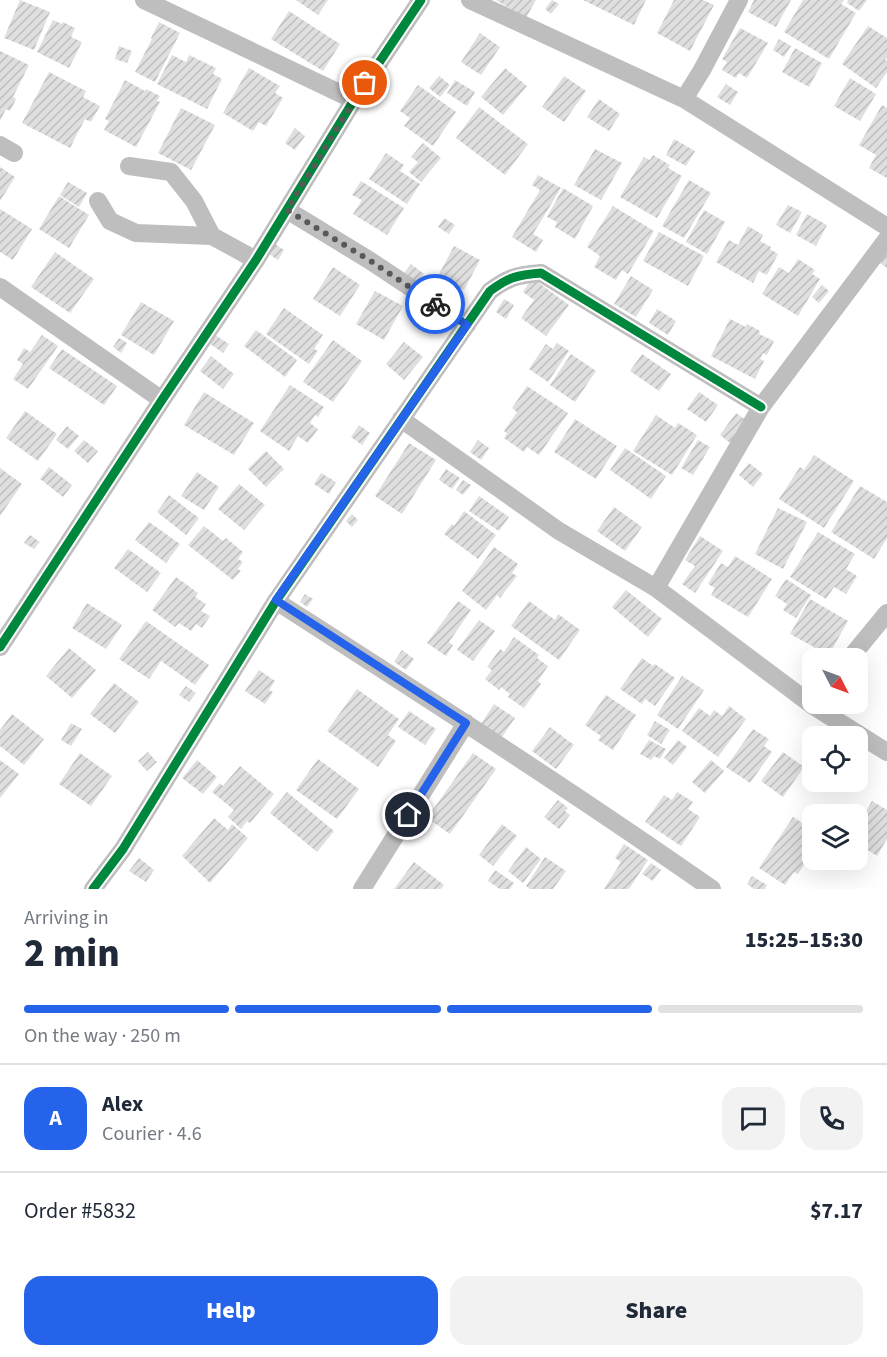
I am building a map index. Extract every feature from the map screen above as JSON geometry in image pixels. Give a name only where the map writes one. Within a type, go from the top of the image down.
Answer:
[{"type":"street","points":[[144,0],[354,100]]},
{"type":"street","points":[[0,647],[256,260],[354,100],[421,0]]},
{"type":"street","points":[[470,0],[684,99],[887,227]]},
{"type":"street","points":[[684,99],[739,0]]},
{"type":"street","points":[[129,166],[171,172],[194,201],[212,236]]},
{"type":"street","points":[[98,201],[110,221],[136,233],[212,236],[256,260]]},
{"type":"street","points":[[287,210],[369,260],[467,325]]},
{"type":"street","points":[[656,588],[761,407],[887,239]]},
{"type":"street","points":[[93,889],[123,849],[276,600],[490,291],[505,280],[519,275],[541,273],[761,407]]},
{"type":"street","points":[[0,287],[162,400]]},
{"type":"street","points":[[401,419],[559,531],[656,588],[802,697]]},
{"type":"street","points":[[276,600],[466,723],[712,889]]},
{"type":"street","points":[[858,648],[887,613]]},
{"type":"street","points":[[828,714],[887,752]]},
{"type":"street","points":[[362,889],[466,723]]},
{"type":"building","points":[[20,0],[50,12],[34,50],[4,38]]},
{"type":"building","points":[[296,0],[328,0],[318,15]]},
{"type":"building","points":[[496,0],[536,0],[526,18]]},
{"type":"building","points":[[552,0],[559,4],[551,14],[545,9]]},
{"type":"building","points":[[583,0],[646,0],[634,25]]},
{"type":"building","points":[[674,0],[703,0],[714,5],[690,51],[657,33]]},
{"type":"building","points":[[754,0],[791,0],[776,27],[748,12]]},
{"type":"building","points":[[803,0],[844,0],[841,4],[856,13],[829,59],[784,32]]},
{"type":"building","points":[[848,0],[867,0],[859,11],[847,3]]},
{"type":"building","points":[[289,11],[340,44],[323,71],[271,39]]},
{"type":"building","points":[[53,20],[75,28],[71,37],[82,42],[69,68],[37,52]]},
{"type":"building","points":[[159,22],[180,33],[155,82],[135,72]]},
{"type":"building","points":[[868,26],[887,38],[885,60],[887,61],[887,72],[876,88],[842,64]]},
{"type":"building","points":[[740,28],[768,43],[747,78],[739,73],[736,78],[722,70],[727,62],[722,59]]},
{"type":"building","points":[[480,33],[500,47],[481,75],[461,62]]},
{"type":"building","points":[[779,39],[791,46],[784,57],[773,50]]},
{"type":"building","points":[[119,46],[132,51],[127,63],[115,59]]},
{"type":"building","points":[[795,48],[822,63],[809,87],[782,72]]},
{"type":"building","points":[[0,51],[29,65],[13,97],[16,99],[10,111],[6,109],[0,121]]},
{"type":"building","points":[[172,55],[186,62],[189,55],[216,68],[213,74],[222,79],[207,109],[157,84]]},
{"type":"building","points":[[249,68],[280,86],[275,93],[283,98],[266,126],[259,122],[253,131],[223,113]]},
{"type":"building","points":[[505,68],[527,86],[503,115],[481,97]]},
{"type":"building","points":[[49,72],[86,91],[83,97],[100,106],[91,122],[85,119],[70,148],[22,123]]},
{"type":"building","points":[[439,76],[450,85],[440,97],[429,88]]},
{"type":"building","points":[[564,76],[586,91],[564,122],[542,107]]},
{"type":"building","points":[[850,78],[876,94],[860,121],[834,106]]},
{"type":"building","points":[[125,80],[160,96],[157,101],[160,102],[136,147],[104,130],[109,121],[105,119]]},
{"type":"building","points":[[455,80],[475,92],[467,106],[447,93]]},
{"type":"building","points":[[726,84],[738,92],[730,105],[717,97]]},
{"type":"building","points":[[418,85],[456,112],[433,146],[404,126],[410,118],[400,111]]},
{"type":"building","points":[[599,99],[620,114],[609,131],[587,117]]},
{"type":"building","points":[[882,105],[887,108],[887,178],[869,168],[876,155],[859,145]]},
{"type":"building","points":[[479,107],[528,144],[505,175],[456,138]]},
{"type":"building","points":[[181,108],[215,125],[191,170],[158,153]]},
{"type":"building","points":[[295,128],[305,136],[295,150],[285,143]]},
{"type":"building","points":[[674,139],[695,151],[686,166],[666,155]]},
{"type":"building","points":[[423,143],[441,158],[421,182],[409,172],[418,162],[411,157]]},
{"type":"building","points":[[595,149],[622,163],[601,200],[574,185]]},
{"type":"building","points":[[386,153],[404,165],[400,171],[420,184],[407,204],[369,179]]},
{"type":"building","points":[[653,155],[670,165],[668,168],[682,176],[657,218],[620,197],[644,157],[650,160]]},
{"type":"building","points":[[0,167],[15,177],[0,201]]},
{"type":"building","points":[[538,175],[561,188],[533,234],[543,240],[536,252],[512,237],[540,190],[532,185]]},
{"type":"building","points":[[689,180],[711,193],[684,238],[662,226]]},
{"type":"building","points":[[361,181],[404,208],[387,235],[353,214],[362,200],[352,195]]},
{"type":"building","points":[[68,182],[87,193],[79,207],[60,195]]},
{"type":"building","points":[[563,188],[593,206],[575,239],[555,227],[557,222],[547,217]]},
{"type":"building","points":[[59,196],[89,215],[69,248],[39,229]]},
{"type":"building","points":[[788,205],[802,212],[790,233],[776,225]]},
{"type":"building","points":[[613,206],[654,231],[628,274],[622,270],[616,280],[594,267],[600,256],[587,247]]},
{"type":"building","points":[[0,209],[32,229],[13,260],[0,252]]},
{"type":"building","points":[[704,210],[725,222],[707,254],[686,242]]},
{"type":"building","points":[[807,214],[827,225],[816,246],[796,235]]},
{"type":"building","points":[[444,218],[455,225],[449,234],[438,227]]},
{"type":"building","points":[[748,226],[763,235],[760,241],[778,254],[767,275],[759,271],[753,283],[716,262],[729,240],[738,245]]},
{"type":"building","points":[[659,232],[704,256],[688,286],[643,261]]},
{"type":"building","points":[[275,244],[284,250],[278,260],[269,254]]},
{"type":"building","points":[[454,246],[480,260],[464,290],[438,276]]},
{"type":"building","points":[[887,250],[887,268],[880,263]]},
{"type":"building","points":[[55,252],[94,279],[70,313],[31,287]]},
{"type":"building","points":[[798,259],[815,270],[812,274],[820,279],[798,316],[762,294],[779,267],[789,273]]},
{"type":"building","points":[[411,264],[424,274],[414,285],[402,276]]},
{"type":"building","points":[[333,267],[360,285],[340,316],[313,299]]},
{"type":"building","points":[[631,276],[653,290],[636,317],[614,304]]},
{"type":"building","points":[[532,278],[569,305],[546,336],[521,318],[534,300],[523,292]]},
{"type":"building","points":[[822,285],[829,291],[819,303],[812,297]]},
{"type":"building","points":[[375,291],[403,306],[384,340],[356,324]]},
{"type":"building","points":[[504,299],[514,305],[506,319],[496,312]]},
{"type":"building","points":[[141,302],[174,321],[154,355],[121,335]]},
{"type":"building","points":[[284,308],[323,335],[314,349],[318,351],[309,364],[266,334]]},
{"type":"building","points":[[657,309],[676,321],[668,335],[649,323]]},
{"type":"building","points":[[730,319],[746,327],[747,324],[760,331],[759,334],[774,341],[767,355],[763,353],[760,359],[764,361],[755,379],[711,356]]},
{"type":"building","points":[[256,330],[297,360],[285,377],[244,346]]},
{"type":"building","points":[[42,335],[58,346],[28,389],[13,379],[23,364],[17,360],[24,348],[30,352]]},
{"type":"building","points":[[215,335],[229,344],[223,353],[209,343]]},
{"type":"building","points":[[119,338],[127,343],[121,353],[113,347]]},
{"type":"building","points":[[333,340],[362,361],[333,402],[303,382]]},
{"type":"building","points":[[404,342],[423,357],[404,380],[386,364]]},
{"type":"building","points":[[557,343],[569,351],[548,382],[529,369],[546,344],[553,349]]},
{"type":"building","points":[[62,349],[117,386],[104,405],[49,368]]},
{"type":"building","points":[[571,354],[596,371],[575,402],[550,385]]},
{"type":"building","points":[[642,354],[671,374],[659,391],[630,371]]},
{"type":"building","points":[[211,356],[234,374],[223,389],[200,371]]},
{"type":"building","points":[[290,385],[324,407],[318,417],[315,415],[310,423],[318,429],[308,443],[298,436],[289,451],[260,431]]},
{"type":"building","points":[[527,386],[568,413],[539,455],[527,447],[524,452],[504,438],[507,433],[504,431],[517,412],[512,408]]},
{"type":"building","points":[[204,392],[254,423],[234,455],[184,425]]},
{"type":"building","points":[[699,392],[718,405],[706,422],[687,409]]},
{"type":"building","points":[[25,411],[57,434],[38,461],[6,438]]},
{"type":"building","points":[[736,413],[750,423],[734,446],[720,435]]},
{"type":"building","points":[[656,415],[675,428],[678,423],[697,435],[672,475],[633,451]]},
{"type":"building","points":[[575,419],[617,446],[596,479],[554,452]]},
{"type":"building","points":[[359,425],[370,433],[362,445],[351,437]]},
{"type":"building","points":[[67,426],[79,436],[68,449],[56,440]]},
{"type":"building","points":[[84,440],[98,451],[88,463],[74,451]]},
{"type":"building","points":[[478,440],[489,448],[481,460],[470,452]]},
{"type":"building","points":[[698,440],[710,447],[693,475],[681,468]]},
{"type":"building","points":[[409,443],[436,460],[402,514],[375,496]]},
{"type":"building","points":[[625,448],[666,476],[651,499],[610,470]]},
{"type":"building","points":[[266,451],[284,469],[266,487],[248,469]]},
{"type":"building","points":[[814,455],[854,481],[824,528],[779,499],[800,467],[804,470]]},
{"type":"building","points":[[749,463],[763,474],[753,487],[739,475]]},
{"type":"building","points":[[49,467],[72,485],[63,497],[40,479]]},
{"type":"building","points":[[0,468],[22,484],[0,516]]},
{"type":"building","points":[[446,469],[460,478],[452,489],[439,480]]},
{"type":"building","points":[[197,472],[219,487],[204,510],[181,496]]},
{"type":"building","points":[[321,473],[336,482],[329,494],[314,484]]},
{"type":"building","points":[[463,480],[471,485],[463,495],[456,490]]},
{"type":"building","points":[[239,484],[265,505],[244,530],[218,509]]},
{"type":"building","points":[[860,486],[887,502],[887,538],[874,559],[831,532]]},
{"type":"building","points":[[169,495],[199,518],[186,535],[157,512]]},
{"type":"building","points":[[479,496],[509,517],[499,531],[469,511]]},
{"type":"building","points":[[614,507],[642,527],[625,551],[597,531]]},
{"type":"building","points":[[778,508],[807,522],[783,569],[755,554]]},
{"type":"building","points":[[464,511],[496,535],[478,559],[444,534],[452,524],[454,526]]},
{"type":"building","points":[[352,514],[358,520],[352,527],[346,521]]},
{"type":"building","points":[[149,522],[180,544],[166,563],[135,540]]},
{"type":"building","points":[[204,526],[223,541],[226,538],[243,552],[238,559],[243,562],[238,569],[241,571],[233,580],[188,545]]},
{"type":"building","points":[[818,532],[855,554],[846,569],[857,576],[846,594],[834,587],[826,599],[790,577]]},
{"type":"building","points":[[30,535],[40,542],[34,549],[24,543]]},
{"type":"building","points":[[700,536],[723,551],[695,593],[682,584],[695,566],[685,560]]},
{"type":"building","points":[[494,547],[518,564],[512,573],[517,576],[500,598],[497,595],[486,610],[462,591]]},
{"type":"building","points":[[128,549],[161,573],[147,592],[114,568]]},
{"type":"building","points":[[735,556],[772,579],[748,617],[711,595],[715,588],[708,584],[721,563],[728,567]]},
{"type":"building","points":[[176,577],[198,593],[195,597],[206,604],[201,611],[210,616],[202,628],[196,624],[191,631],[179,623],[175,627],[152,610]]},
{"type":"building","points":[[786,579],[811,595],[796,618],[783,610],[787,604],[775,596]]},
{"type":"building","points":[[626,590],[662,619],[648,637],[612,607]]},
{"type":"building","points":[[305,594],[313,599],[307,607],[300,602]]},
{"type":"building","points":[[810,599],[848,621],[833,648],[813,648],[790,634]]},
{"type":"building","points":[[458,601],[471,610],[449,642],[453,645],[446,656],[427,643]]},
{"type":"building","points":[[529,601],[555,620],[558,614],[580,630],[559,660],[511,626]]},
{"type":"building","points":[[87,603],[122,625],[106,649],[72,628]]},
{"type":"building","points":[[479,620],[495,631],[473,661],[457,650]]},
{"type":"building","points":[[146,621],[209,665],[195,685],[161,661],[149,679],[119,659]]},
{"type":"building","points":[[514,637],[539,655],[537,658],[548,666],[538,681],[541,684],[524,708],[508,697],[510,694],[501,687],[499,690],[485,679],[492,670],[487,667],[500,649],[504,652]]},
{"type":"building","points":[[69,648],[96,670],[72,698],[46,676]]},
{"type":"building","points":[[402,650],[414,659],[406,670],[394,662]]},
{"type":"building","points":[[642,658],[675,678],[655,706],[645,699],[642,704],[620,689]]},
{"type":"building","points":[[259,670],[275,681],[269,690],[273,692],[265,704],[245,691]]},
{"type":"building","points":[[682,676],[704,690],[678,729],[657,715]]},
{"type":"building","points":[[114,683],[139,702],[115,733],[90,714]]},
{"type":"building","points":[[186,686],[196,693],[189,702],[179,695]]},
{"type":"building","points":[[357,689],[399,719],[388,735],[396,741],[378,767],[327,731]]},
{"type":"building","points":[[606,695],[636,715],[613,750],[598,740],[601,736],[585,725]]},
{"type":"building","points":[[494,704],[515,718],[502,737],[481,724]]},
{"type":"building","points":[[729,706],[746,719],[718,757],[682,731],[699,708],[710,716],[714,710],[722,716]]},
{"type":"building","points":[[409,711],[436,729],[425,745],[398,727]]},
{"type":"building","points":[[12,714],[44,739],[24,765],[0,746],[0,730]]},
{"type":"building","points":[[655,721],[670,730],[661,744],[647,735]]},
{"type":"building","points":[[71,723],[82,729],[71,746],[61,740]]},
{"type":"building","points":[[550,727],[574,745],[556,769],[532,751]]},
{"type":"building","points":[[753,729],[769,739],[764,746],[772,752],[750,783],[726,767]]},
{"type":"building","points":[[649,740],[666,749],[660,759],[654,756],[651,760],[640,754]]},
{"type":"building","points":[[678,740],[687,747],[673,765],[664,758]]},
{"type":"building","points":[[148,752],[157,762],[147,771],[138,761]]},
{"type":"building","points":[[783,752],[802,766],[802,770],[783,797],[761,781]]},
{"type":"building","points":[[80,753],[112,776],[91,806],[59,784]]},
{"type":"building","points":[[473,753],[496,769],[450,834],[427,818]]},
{"type":"building","points":[[318,759],[359,789],[337,819],[296,790]]},
{"type":"building","points":[[0,760],[19,774],[0,798]]},
{"type":"building","points":[[197,760],[217,777],[203,794],[182,778]]},
{"type":"building","points":[[711,760],[724,771],[705,793],[692,782]]},
{"type":"building","points":[[240,766],[274,794],[250,823],[247,821],[241,829],[228,817],[234,810],[212,792],[220,783],[223,786]]},
{"type":"building","points":[[287,792],[334,831],[317,852],[270,813]]},
{"type":"building","points":[[677,792],[693,802],[688,809],[700,817],[681,846],[645,822],[664,795],[672,800]]},
{"type":"building","points":[[558,800],[568,808],[565,811],[570,815],[559,829],[544,817]]},
{"type":"building","points":[[872,801],[887,810],[887,839],[877,856],[868,850],[868,808]]},
{"type":"building","points":[[793,817],[802,823],[802,868],[798,874],[794,872],[785,885],[759,868]]},
{"type":"building","points":[[214,818],[228,830],[232,824],[248,838],[210,883],[182,856]]},
{"type":"building","points":[[502,824],[517,836],[493,866],[479,855]]},
{"type":"building","points":[[624,844],[648,860],[629,889],[604,889],[621,862],[615,858]]},
{"type":"building","points":[[526,847],[541,859],[523,883],[508,871]]},
{"type":"building","points":[[545,857],[566,871],[553,889],[530,889],[526,886]]},
{"type":"building","points":[[139,858],[154,870],[146,882],[129,871]]},
{"type":"building","points":[[414,862],[444,885],[441,889],[394,889]]},
{"type":"building","points":[[651,863],[661,870],[653,881],[642,874]]},
{"type":"building","points":[[495,870],[514,883],[510,889],[500,889],[488,881]]},
{"type":"building","points":[[752,876],[767,885],[765,889],[754,889],[747,884]]},
{"type":"cycle path","points":[[0,647],[256,260],[354,100],[421,0]]},
{"type":"cycle path","points":[[93,889],[123,849],[276,601],[490,291],[514,278],[541,273],[761,407]]},
{"type":"way so far","points":[[365,83],[287,210],[435,304]]},
{"type":"route","points":[[408,815],[466,723],[276,600],[467,325],[435,304]]}]
